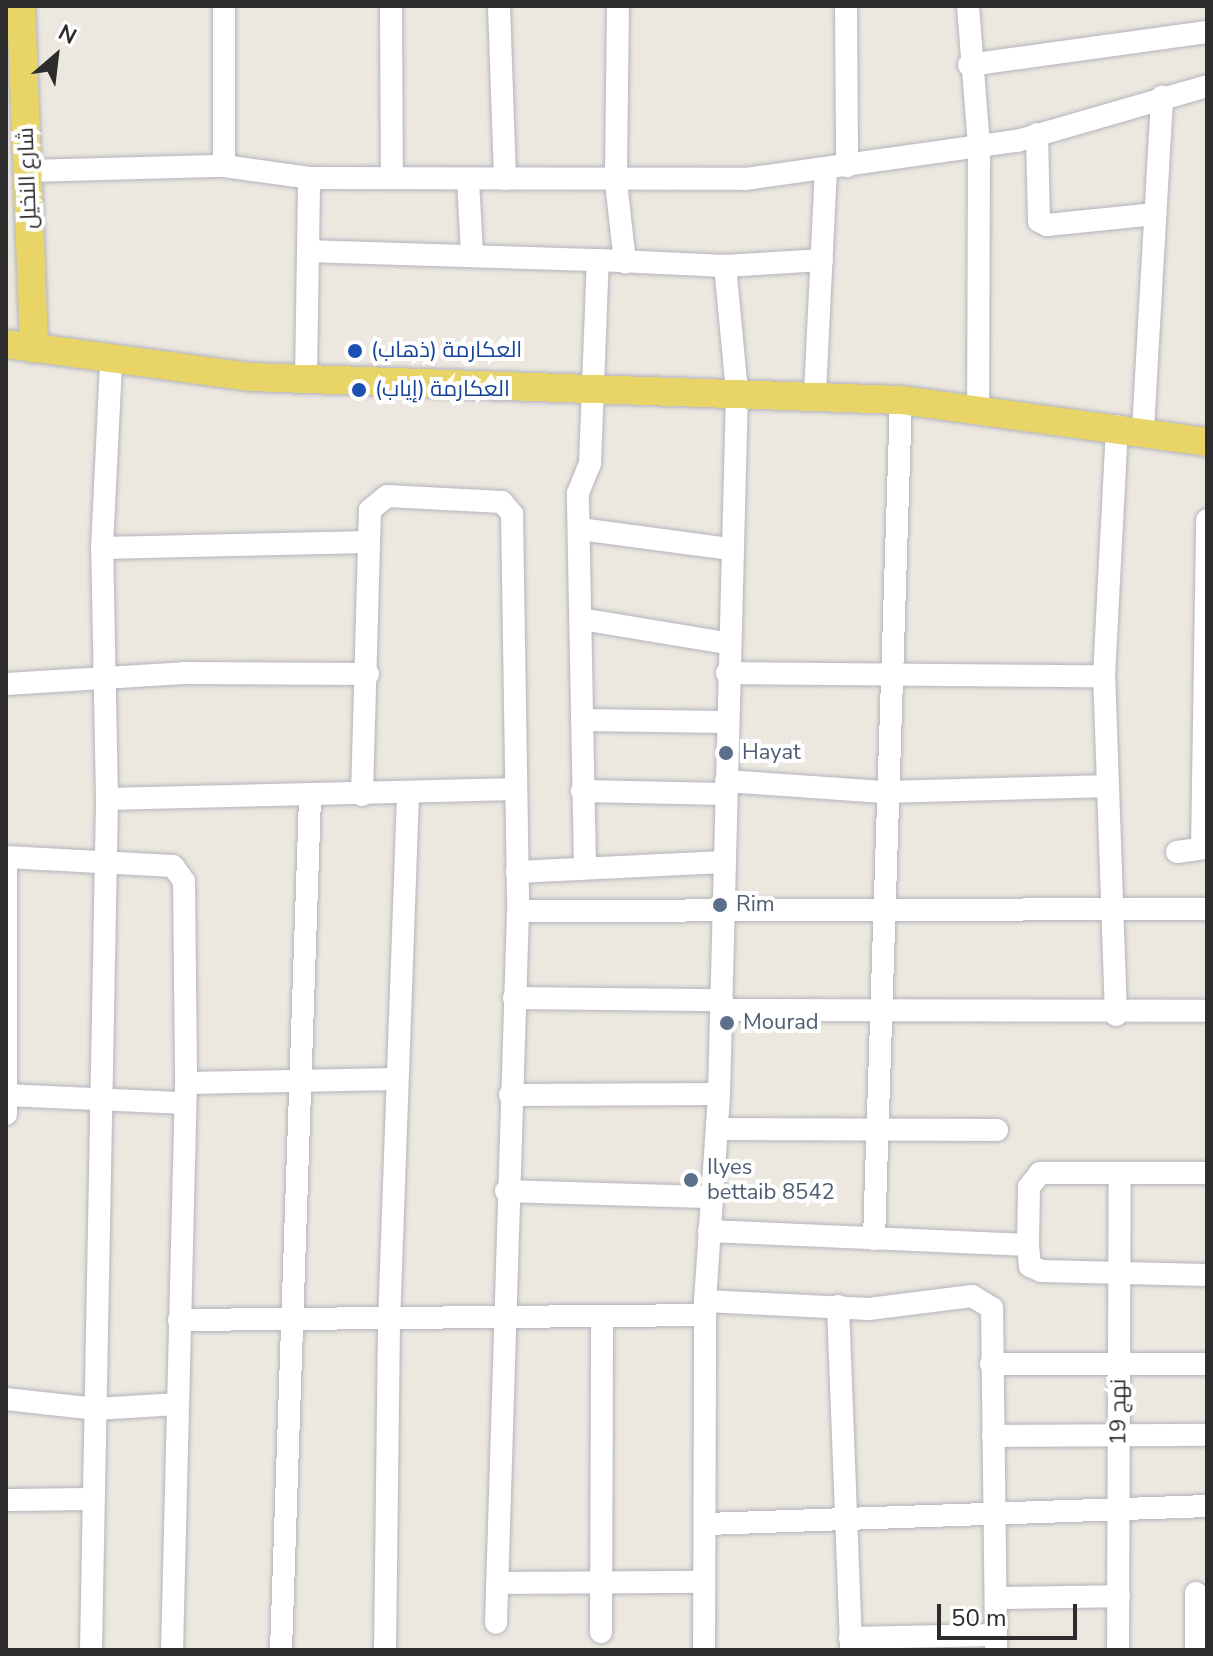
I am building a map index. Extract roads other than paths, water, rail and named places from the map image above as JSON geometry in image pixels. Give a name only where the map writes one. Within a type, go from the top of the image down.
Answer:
[{"type":"main road","name":"شارع النخيل","points":[[21,6],[34,349]]},
{"type":"main road","points":[[6,344],[111,362],[306,378],[815,393],[901,400],[1130,428],[1207,442]]},
{"type":"street","points":[[224,6],[224,166]]},
{"type":"street","points":[[391,6],[392,178]]},
{"type":"street","points":[[499,6],[505,179]]},
{"type":"street","points":[[618,6],[616,182],[625,262]]},
{"type":"street","points":[[815,393],[822,260],[836,168],[846,6]]},
{"type":"street","points":[[968,6],[969,65],[979,146],[978,408]]},
{"type":"street","points":[[969,65],[1207,32]]},
{"type":"street","points":[[28,171],[224,166],[309,178],[616,182],[836,168],[1037,134],[1207,86]]},
{"type":"street","points":[[1116,1015],[1108,907],[1104,676],[1155,214],[1162,97]]},
{"type":"street","points":[[1037,134],[1039,221],[1047,225],[1155,214]]},
{"type":"street","points":[[306,378],[309,178]]},
{"type":"street","points":[[468,180],[472,254]]},
{"type":"street","points":[[309,251],[472,254],[725,266],[822,260]]},
{"type":"street","points":[[585,868],[578,493],[590,464],[598,260]]},
{"type":"street","points":[[704,1650],[707,1524],[705,1308],[719,1094],[726,643],[737,392],[725,266]]},
{"type":"street","points":[[91,1650],[107,799],[102,548],[111,362]]},
{"type":"street","points":[[874,1239],[874,1129],[883,909],[884,792],[901,400]]},
{"type":"street","points":[[362,795],[368,674],[370,510],[387,496],[486,497],[509,507],[518,911],[506,1191],[496,1623]]},
{"type":"street","points":[[1177,852],[1205,848],[1207,520]]},
{"type":"street","points":[[580,529],[729,549]]},
{"type":"street","points":[[102,548],[368,542]]},
{"type":"street","points":[[581,619],[726,643]]},
{"type":"street","points":[[727,673],[1104,676]]},
{"type":"street","points":[[6,684],[104,676],[368,674]]},
{"type":"street","points":[[582,720],[726,722]]},
{"type":"street","points":[[582,791],[726,788],[884,792],[1107,786]]},
{"type":"street","points":[[107,799],[310,798],[516,789]]},
{"type":"street","points":[[385,1650],[389,1323],[408,795]]},
{"type":"street","points":[[281,1650],[288,1324],[310,798]]},
{"type":"street","points":[[6,857],[173,866],[182,873],[186,1093],[172,1650]]},
{"type":"street","points":[[517,872],[723,862]]},
{"type":"street","points":[[6,869],[6,1114]]},
{"type":"street","points":[[518,911],[1207,909]]},
{"type":"street","points":[[514,998],[721,1005],[877,1015],[1116,1015],[1207,1011]]},
{"type":"street","points":[[6,1095],[101,1100],[297,1082],[397,1079]]},
{"type":"street","points":[[510,1095],[719,1094]]},
{"type":"street","points":[[717,1129],[997,1130]]},
{"type":"street","points":[[1207,1173],[1034,1176],[1028,1245],[1034,1269],[1207,1275]]},
{"type":"street","name":"نهج 19","points":[[1118,1650],[1116,1506],[1120,1175]]},
{"type":"street","points":[[506,1191],[711,1197]]},
{"type":"street","points":[[709,1231],[1028,1245]]},
{"type":"street","points":[[179,1320],[288,1324],[389,1323],[602,1316],[705,1308],[838,1306],[894,1308],[981,1298],[992,1308],[996,1642],[850,1644],[838,1306]]},
{"type":"street","points":[[601,1632],[602,1316]]},
{"type":"street","points":[[991,1364],[1207,1364]]},
{"type":"street","points":[[6,1399],[96,1409],[177,1404]]},
{"type":"street","points":[[993,1436],[1207,1435]]},
{"type":"street","points":[[6,1500],[93,1499]]},
{"type":"street","points":[[707,1524],[994,1509],[1207,1506]]},
{"type":"street","points":[[497,1583],[704,1582]]},
{"type":"street","points":[[1196,1593],[1196,1650]]},
{"type":"street","points":[[997,1598],[1119,1596]]},
{"type":"place","name":"العكارمة (ذهاب)","points":[[355,351]]},
{"type":"place","name":"العكارمة (إياب)","points":[[359,390]]},
{"type":"place","name":"Hayat","points":[[726,753]]},
{"type":"place","name":"Rim","points":[[720,905]]},
{"type":"place","name":"Mourad","points":[[727,1023]]},
{"type":"place","name":"Ilyes bettaib 8542","points":[[691,1180]]}]
